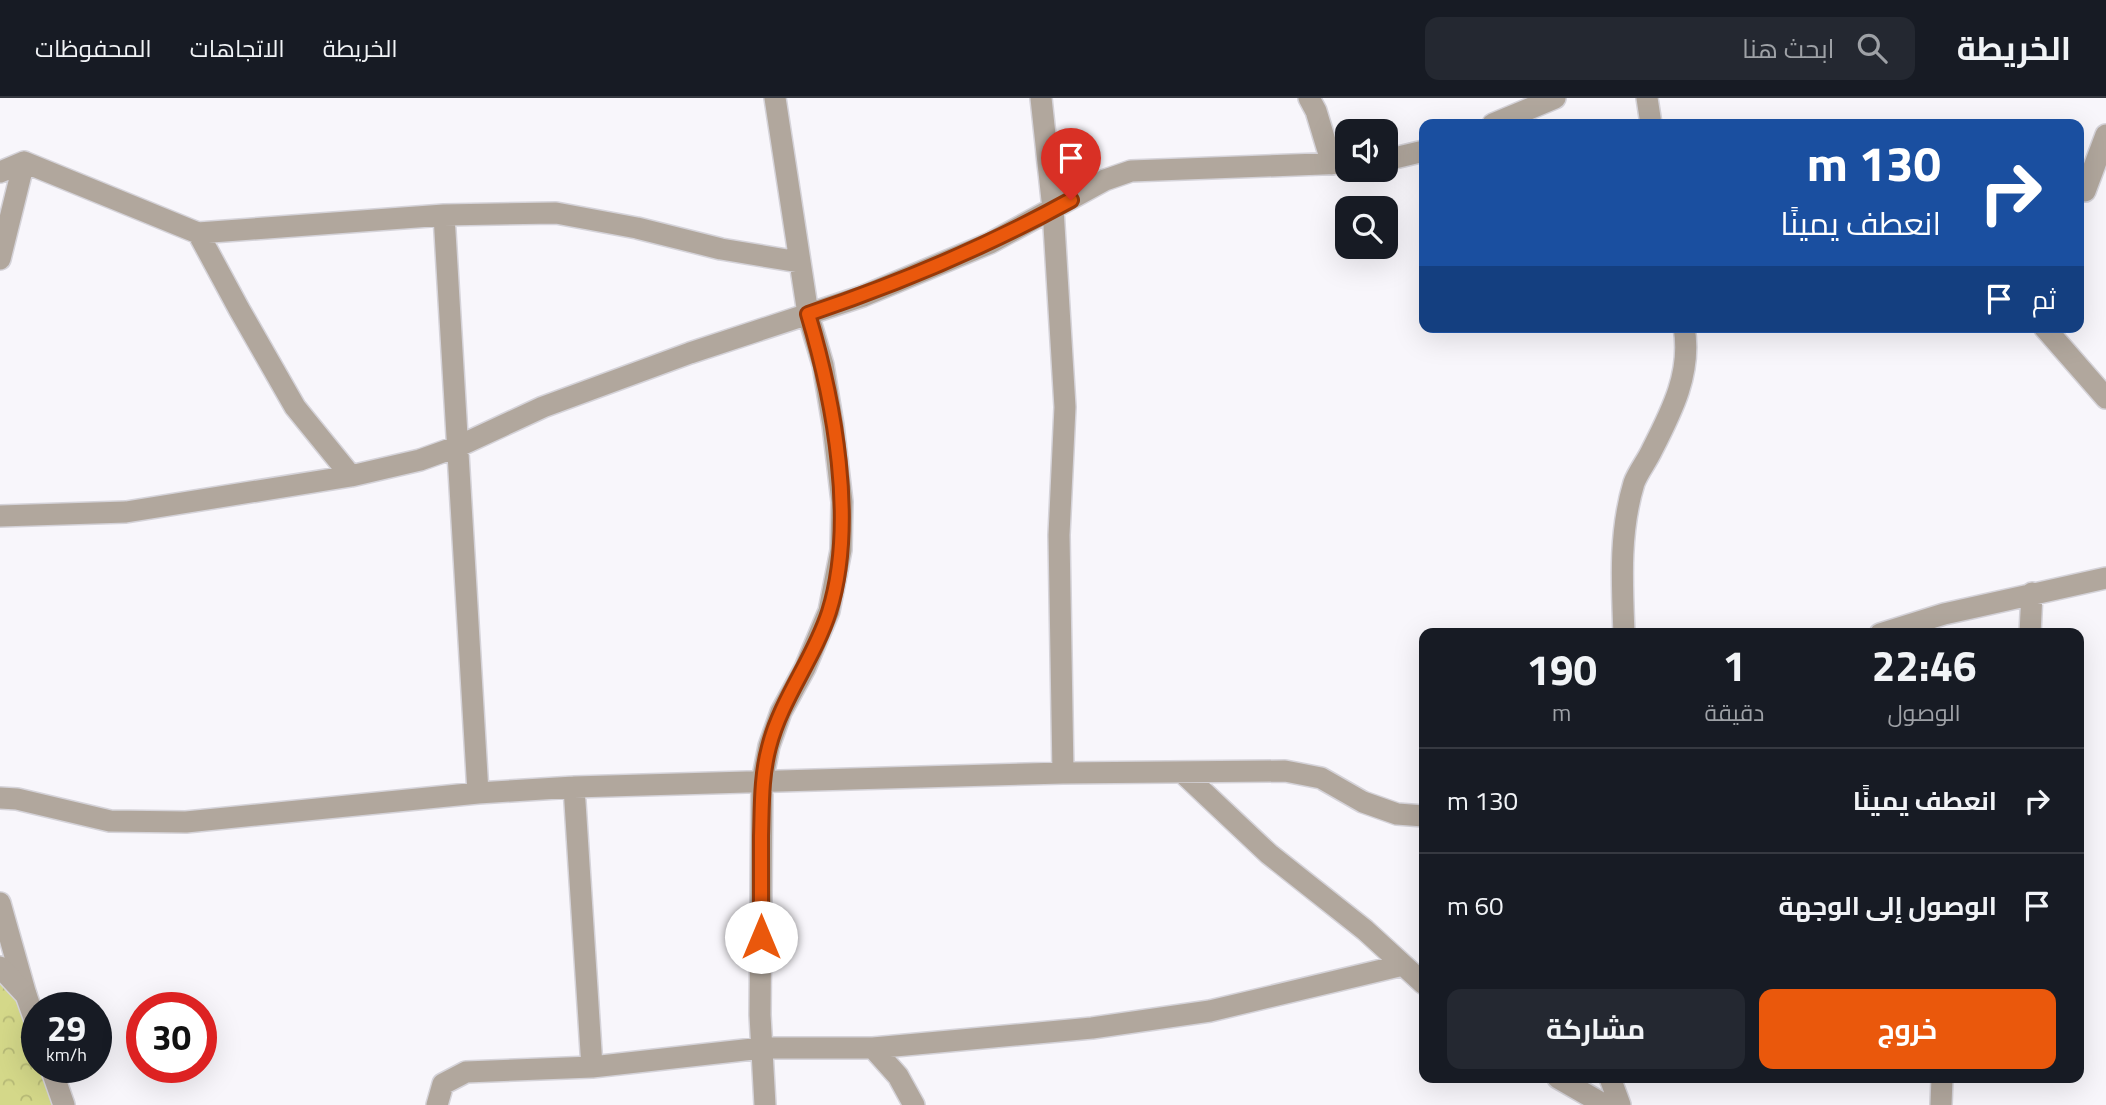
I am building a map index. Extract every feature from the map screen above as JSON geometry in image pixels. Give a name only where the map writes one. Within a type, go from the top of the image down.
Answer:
[{"type":"street","points":[[765,1105],[762,1048],[762,782],[769,746],[781,712],[805,668],[829,611],[841,550],[842,502],[834,425],[823,365],[808,314],[775,98]]},
{"type":"street","points":[[1041,98],[1053,209],[1065,407],[1059,536],[1063,773]]},
{"type":"street","points":[[1309,98],[1335,152]]},
{"type":"street","points":[[1505,119],[1555,98]]},
{"type":"street","points":[[1647,98],[1650,119]]},
{"type":"street","points":[[2084,191],[2106,135]]},
{"type":"street","points":[[1398,157],[1419,152]]},
{"type":"street","points":[[0,172],[24,162],[198,233],[444,215],[556,213],[637,228],[721,249],[799,262]]},
{"type":"street","points":[[0,259],[24,162]]},
{"type":"street","points":[[0,516],[126,512],[351,476],[420,460],[459,446],[543,407],[690,353],[863,296],[990,243],[1105,180],[1131,171],[1335,163]]},
{"type":"street","points":[[444,215],[478,793]]},
{"type":"street","points":[[198,233],[295,407],[351,476]]},
{"type":"street","points":[[1624,628],[1622,573],[1625,524],[1635,481],[1653,450],[1682,386],[1685,333]]},
{"type":"street","points":[[2049,333],[2106,398]]},
{"type":"street","points":[[1899,628],[1944,614],[2106,578]]},
{"type":"street","points":[[2030,628],[2032,593]]},
{"type":"street","points":[[0,798],[17,799],[110,821],[186,821],[478,793],[574,787],[1063,773],[1285,771],[1321,778],[1363,802],[1397,814],[1419,816]]},
{"type":"street","points":[[1182,772],[1269,853],[1365,930],[1419,979]]},
{"type":"street","points":[[574,787],[592,1067]]},
{"type":"street","points":[[0,903],[25,992]]},
{"type":"street","points":[[437,1105],[443,1084],[466,1072],[592,1067],[762,1048],[873,1048],[1092,1028],[1210,1011],[1403,965]]},
{"type":"street","points":[[0,967],[23,992]]},
{"type":"street","points":[[873,1048],[898,1076],[914,1105]]},
{"type":"street","points":[[56,1083],[64,1105]]},
{"type":"street","points":[[1567,1083],[1605,1105]]},
{"type":"street","points":[[1612,1083],[1620,1105]]},
{"type":"street","points":[[1941,1105],[1942,1083]]},
{"type":"green space","points":[[0,982],[17,1002],[21,1013],[21,1083],[46,1083],[54,1105],[0,1105]]},
{"type":"route","points":[[761,937],[762,782],[769,746],[781,712],[805,668],[829,611],[841,550],[842,502],[834,425],[823,365],[808,314],[863,296],[990,243],[1071,200]]}]
